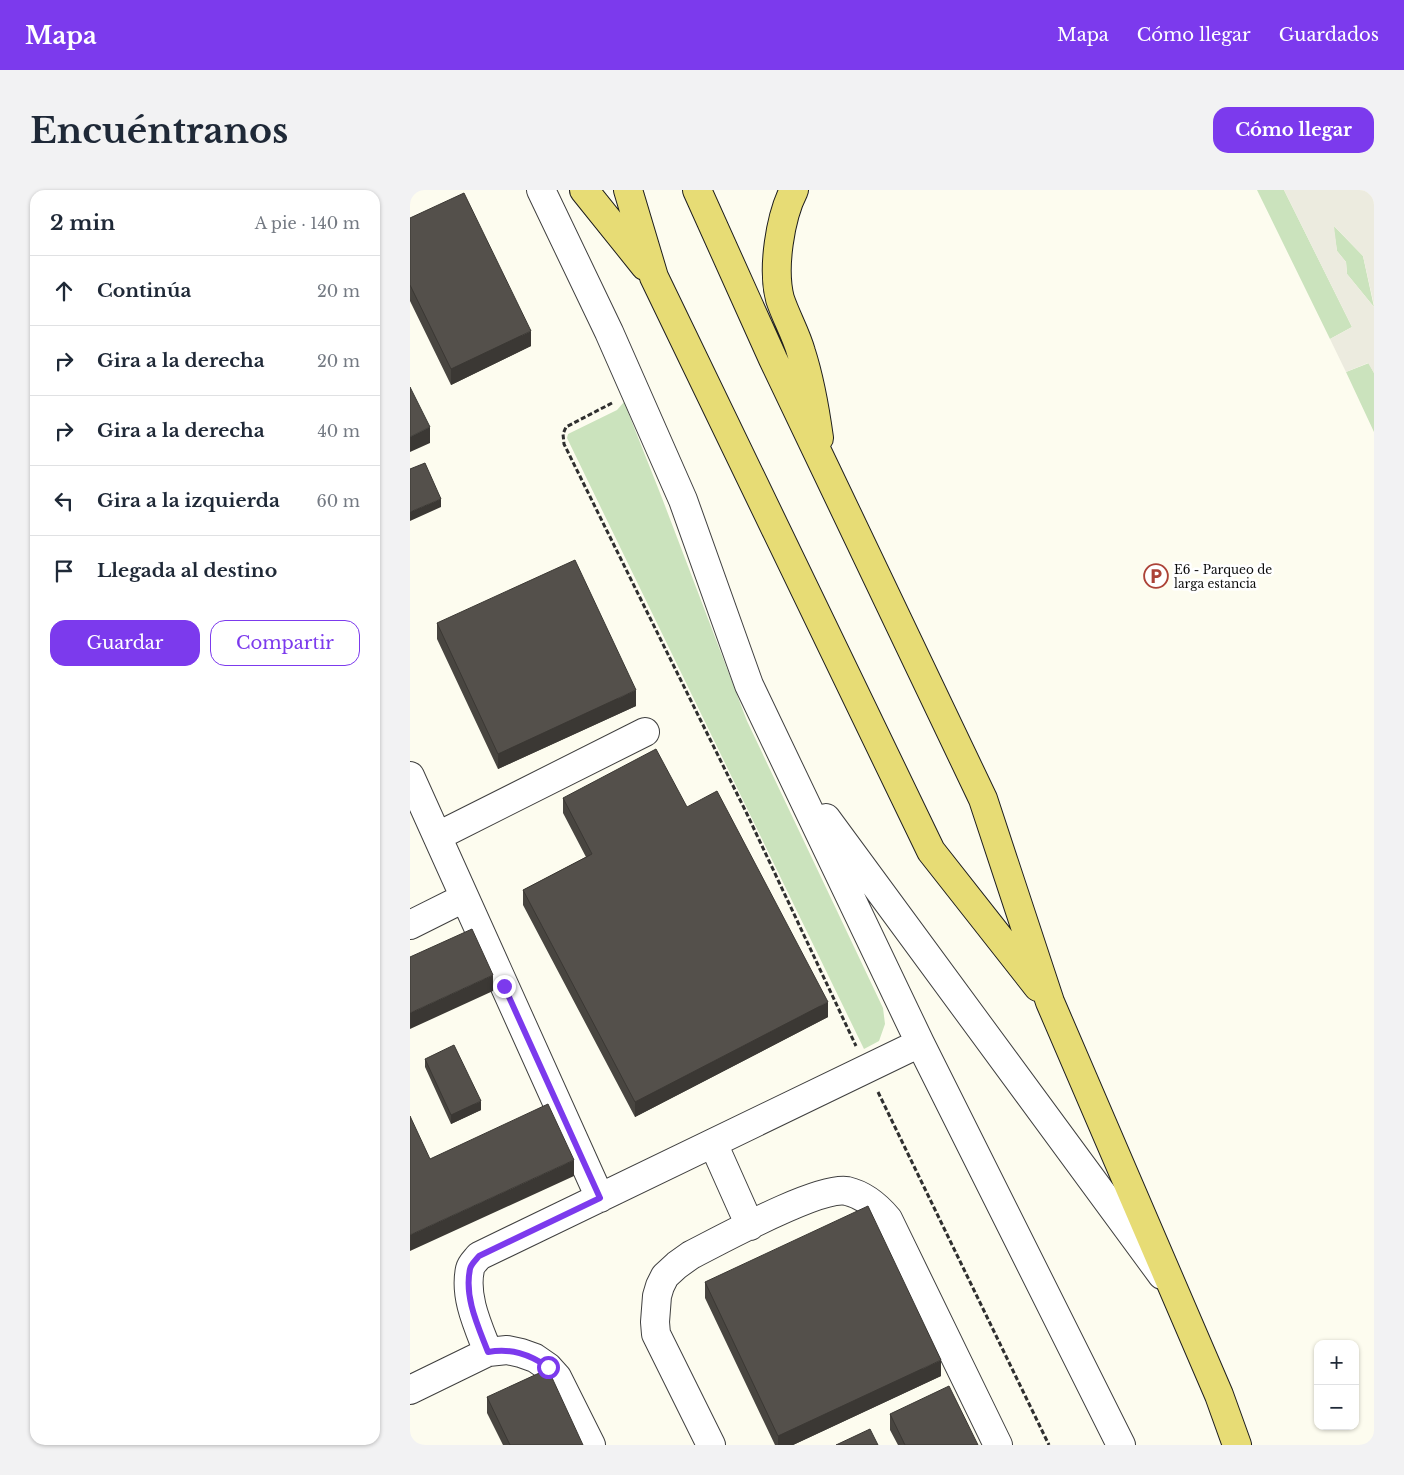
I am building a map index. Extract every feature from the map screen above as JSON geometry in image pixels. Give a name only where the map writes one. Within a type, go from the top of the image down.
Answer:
[{"type":"main road","points":[[584,190],[654,277]]},
{"type":"main road","points":[[628,190],[654,277],[931,851],[1050,1002]]},
{"type":"main road","points":[[697,190],[773,359],[983,799],[1050,1002],[1219,1395],[1237,1445]]},
{"type":"main road","points":[[794,190],[780,240],[777,274],[780,296],[786,316],[800,349],[811,386],[824,467]]},
{"type":"lane","points":[[541,190],[609,332],[683,500],[749,685],[920,1043],[1121,1445]]},
{"type":"lane","points":[[438,836],[645,732]]},
{"type":"lane","points":[[788,766],[1176,1294]]},
{"type":"lane","points":[[410,776],[600,1198]]},
{"type":"lane","points":[[410,925],[464,898]]},
{"type":"lane","points":[[488,1352],[472,1310],[469,1289],[470,1267],[479,1256],[866,1067],[920,1043]]},
{"type":"lane","points":[[713,1142],[750,1226]]},
{"type":"lane","points":[[711,1445],[656,1334],[657,1296],[665,1276],[691,1255],[800,1202],[820,1194],[847,1191],[860,1196],[881,1210],[888,1219],[998,1445]]},
{"type":"lane","points":[[410,1390],[488,1352],[507,1350],[521,1353],[535,1358],[548,1367],[557,1377],[591,1445]]},
{"type":"path","points":[[617,396],[612,403],[566,427],[563,434],[564,444],[747,814],[866,1067],[1049,1445]]},
{"type":"green space","points":[[1257,190],[1284,190],[1352,327],[1330,339]]},
{"type":"green space","points":[[1333,225],[1363,256],[1374,307],[1347,274],[1346,262],[1337,251]]},
{"type":"green space","points":[[1369,363],[1374,373],[1374,432],[1346,372]]},
{"type":"green space","points":[[624,402],[747,721],[883,1008],[885,1024],[879,1041],[864,1049],[567,438],[568,434],[617,410]]},
{"type":"shaded area","points":[[1284,190],[1374,190],[1374,305],[1363,256],[1334,226],[1337,251],[1346,262],[1347,274],[1374,307],[1374,373],[1368,363],[1346,372],[1330,339],[1352,327]]},
{"type":"building","points":[[464,193],[531,331],[451,369],[410,285],[410,218]]},
{"type":"building","points":[[410,387],[430,427],[410,437]]},
{"type":"building","points":[[425,463],[441,499],[410,512],[410,469]]},
{"type":"building","points":[[575,560],[636,690],[498,754],[437,623]]},
{"type":"building","points":[[656,749],[687,807],[717,791],[828,1002],[635,1102],[523,890],[592,854],[563,798]]},
{"type":"building","points":[[472,929],[493,975],[410,1013],[410,957]]},
{"type":"building","points":[[454,1045],[481,1101],[451,1115],[425,1059]]},
{"type":"building","points":[[548,1104],[574,1160],[410,1235],[410,1116],[430,1159]]},
{"type":"building","points":[[868,1206],[941,1360],[778,1436],[705,1282]]},
{"type":"building","points":[[548,1369],[583,1445],[510,1445],[487,1397]]},
{"type":"building","points":[[949,1386],[978,1445],[905,1445],[890,1414]]},
{"type":"building","points":[[870,1429],[878,1445],[836,1445]]},
{"type":"place","name":"E6 - Parqueo de larga estancia","points":[[1156,576]]},
{"type":"route","points":[[504,986],[600,1198],[479,1256],[470,1267],[469,1289],[472,1310],[488,1352],[507,1350],[521,1353],[535,1358],[548,1367]]}]
